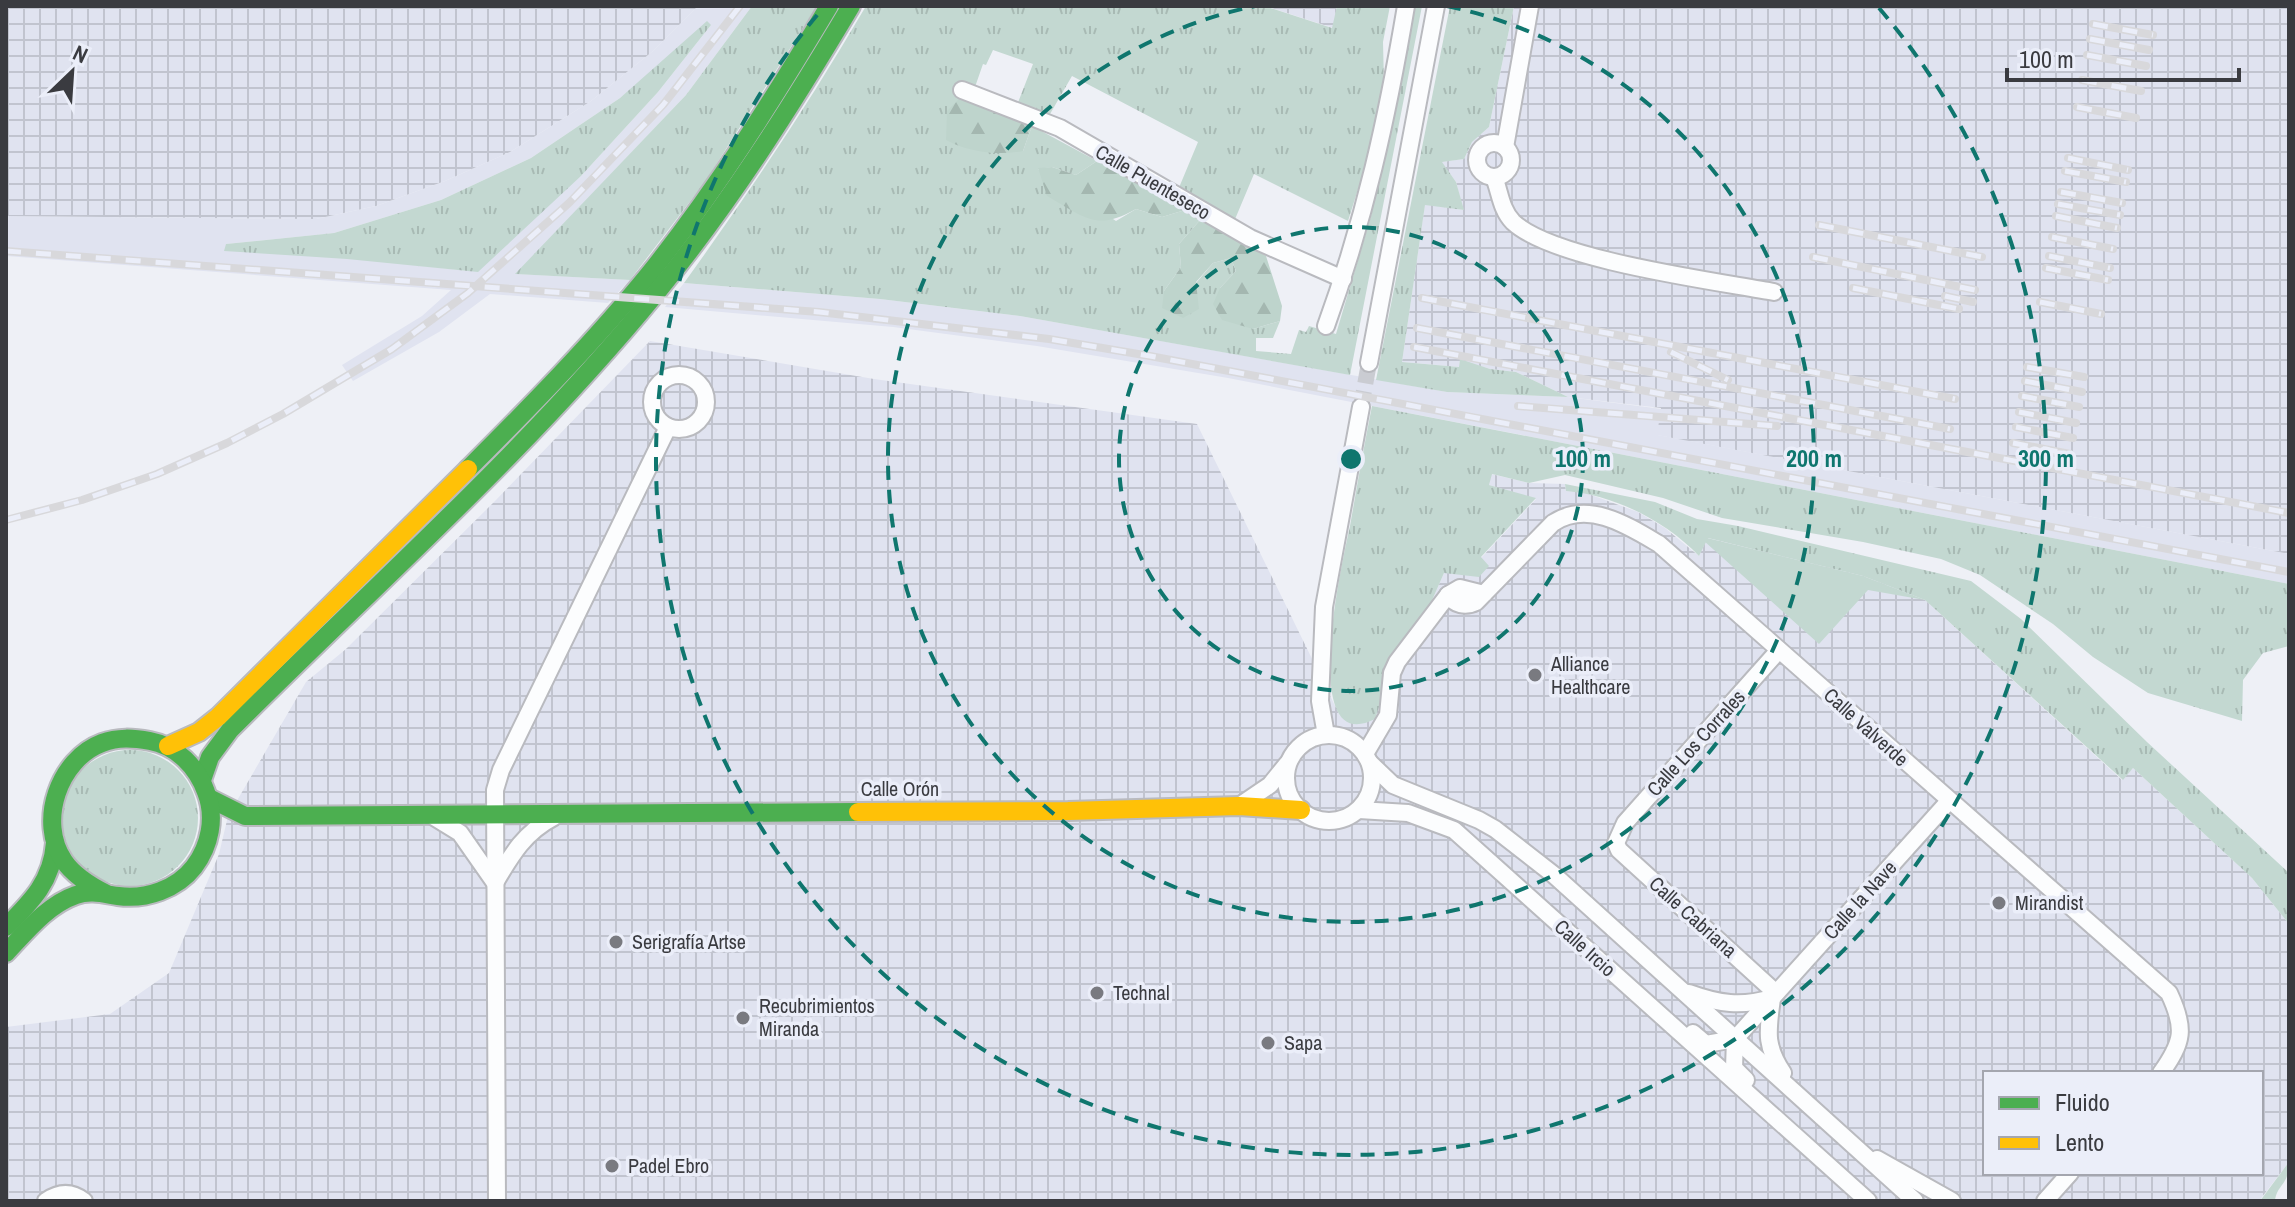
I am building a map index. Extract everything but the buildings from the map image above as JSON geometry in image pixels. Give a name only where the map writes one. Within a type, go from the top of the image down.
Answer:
[{"type":"street","points":[[168,746],[199,732],[218,717],[514,424],[577,357],[649,273],[704,202],[771,102],[829,6]]},
{"type":"street","points":[[6,953],[60,903],[86,892],[140,897],[171,887],[196,865],[210,834],[206,789],[210,757],[230,730],[490,473],[628,327],[692,249],[728,199],[851,6]]},
{"type":"street","points":[[1326,326],[1379,155],[1406,6]]},
{"type":"street","points":[[1369,363],[1436,6]]},
{"type":"street","points":[[1498,145],[1507,128],[1530,6]]},
{"type":"street","name":"Calle Puenteseco","points":[[962,90],[1060,128],[1250,238],[1343,279]]},
{"type":"street","points":[[1498,145],[1482,148],[1477,158],[1480,169],[1497,180],[1503,206],[1522,229],[1546,241],[1610,260],[1774,292]]},
{"type":"street","points":[[1497,180],[1508,170],[1511,161],[1498,145]]},
{"type":"street","points":[[1326,735],[1320,701],[1324,607],[1361,407]]},
{"type":"street","points":[[497,1201],[495,790],[501,770],[668,427]]},
{"type":"street","name":"Calle Valverde","points":[[1368,759],[1388,715],[1392,673],[1397,662],[1448,595],[1460,588],[1484,594],[1553,523],[1574,512],[1613,519],[1659,544],[2169,993],[2180,1021],[2180,1037],[2177,1051],[2162,1071]]},
{"type":"street","name":"Calle Los Corrales","points":[[1617,837],[1625,823],[1779,650]]},
{"type":"street","points":[[1239,806],[1270,785],[1299,747],[1311,739],[1326,735],[1348,739],[1368,759],[1373,780],[1369,796],[1359,810],[1346,818],[1330,821],[1314,819],[1301,810],[1289,795],[1286,777],[1290,759]]},
{"type":"street","points":[[6,927],[44,887],[55,863],[51,812],[54,797],[67,769],[78,757],[104,742],[137,738],[168,746],[181,755],[206,789]]},
{"type":"street","name":"Calle Ircio","points":[[1368,759],[1393,785],[1479,820],[1514,842],[1915,1201]]},
{"type":"street","name":"Calle Orón","points":[[206,789],[245,816]]},
{"type":"street","name":"Calle la Nave","points":[[1735,1039],[1949,801]]},
{"type":"street","name":"Calle Orón","points":[[210,834],[245,816],[1068,811],[1239,806],[1301,810]]},
{"type":"street","name":"Calle Ircio","points":[[1359,810],[1408,813],[1454,830],[1868,1201]]},
{"type":"street","points":[[495,883],[528,833],[562,813]]},
{"type":"street","points":[[429,814],[460,833],[495,883]]},
{"type":"street","name":"Calle Cabriana","points":[[1617,837],[1619,850],[1774,996]]},
{"type":"street","points":[[55,843],[67,865],[85,883],[107,894]]},
{"type":"street","points":[[1683,991],[1730,1005],[1751,1004],[1774,996],[1767,1037],[1771,1054],[1795,1091]]},
{"type":"street","points":[[1642,999],[1660,1002],[1706,1044],[1735,1039]]},
{"type":"street","name":"Calle Ircio","points":[[1735,1039],[1734,1068],[1786,1115],[1789,1131]]},
{"type":"street","points":[[1860,1151],[1903,1171],[1952,1201]]},
{"type":"street","points":[[2045,1201],[2068,1175]]},
{"type":"street","points":[[46,1201],[61,1194],[70,1194],[84,1201]]},
{"type":"shaded area","points":[[6,6],[698,6],[653,51],[591,101],[510,152],[445,181],[376,206],[316,219],[6,216]]},
{"type":"shaded area","points":[[698,6],[752,6],[686,95],[516,274],[630,280],[608,303],[490,294],[439,332],[353,381],[342,365],[422,316],[451,290],[6,256],[6,216],[316,219],[376,206],[445,181],[510,152],[591,101],[653,51]],"holes":[[[711,25],[658,92],[581,176],[468,271],[226,244],[334,233],[441,200],[531,158],[620,98]]]},
{"type":"shaded area","points":[[1265,6],[1337,6],[1333,28]]},
{"type":"shaded area","points":[[1514,6],[2289,6],[2289,554],[1657,435],[1661,408],[1568,397],[1516,372],[1490,369],[1460,360],[1459,367],[1402,362],[1425,204],[1463,210],[1456,182],[1441,162],[1464,159],[1472,142],[1489,127]]},
{"type":"shaded area","points":[[684,283],[880,299],[1020,316],[1447,392],[1568,397],[1662,409],[1658,435],[2289,554],[2289,584],[1228,378],[1037,346],[893,327],[665,307]]},
{"type":"shaded area","points":[[650,341],[874,379],[1197,424],[1340,716],[1382,698],[1384,674],[1430,605],[1444,573],[1481,558],[1536,499],[1489,485],[1491,474],[1529,483],[1565,484],[1566,491],[1586,493],[1638,512],[1665,528],[1699,556],[1707,538],[1863,576],[1925,600],[2122,780],[2133,768],[2252,878],[2289,924],[2289,1162],[2259,1201],[6,1201],[6,1027],[110,1014],[169,973],[219,854],[228,816],[306,682],[346,649]]},
{"type":"green space","points":[[752,6],[817,6],[705,182],[630,280],[515,274],[686,95]]},
{"type":"green space","points":[[866,6],[1265,6],[1332,28],[1337,6],[1390,6],[1383,42],[1384,84],[1371,148],[1348,221],[1254,174],[1233,224],[1178,190],[1198,142],[1072,76],[1050,114],[1043,115],[1017,105],[1033,64],[993,50],[986,65],[983,64],[975,87],[1023,151],[1032,126],[1097,161],[1076,175],[1052,167],[1038,169],[1116,221],[1136,209],[1162,217],[1185,210],[1201,219],[1179,244],[1181,267],[1164,291],[1196,283],[1213,263],[1231,258],[1236,271],[1220,288],[1253,329],[1280,321],[1273,338],[1256,338],[1256,351],[1291,354],[1299,330],[1306,332],[1309,326],[1336,334],[1371,216],[1414,6],[1422,6],[1350,375],[1020,316],[880,299],[684,283],[778,147]]},
{"type":"green space","points":[[1450,6],[1514,6],[1489,127],[1472,142],[1464,159],[1442,162],[1456,182],[1464,210],[1425,205],[1402,362],[1459,367],[1460,359],[1490,369],[1516,372],[1568,397],[1447,392],[1376,380]]},
{"type":"green space","points":[[707,21],[711,25],[658,92],[581,176],[478,272],[224,251],[226,244],[334,233],[441,200],[531,158],[620,98]]},
{"type":"green space","points":[[961,97],[1032,126],[1023,151],[983,152],[946,140],[947,111]]},
{"type":"green space","points":[[1097,161],[1185,210],[1162,217],[1136,209],[1100,221],[1081,215],[1047,196],[1038,168],[1052,167],[1076,175]]},
{"type":"green space","points":[[1201,219],[1266,256],[1282,306],[1280,321],[1253,329],[1222,320],[1213,304],[1220,288],[1236,271],[1231,258],[1213,263],[1196,282],[1199,309],[1183,318],[1162,308],[1164,291],[1181,267],[1179,244]]},
{"type":"green space","points":[[1372,406],[2289,584],[2289,646],[2263,653],[2243,680],[2242,721],[2148,693],[1980,575],[1941,559],[1722,518],[1663,498],[1565,475],[1529,483],[1492,474],[1489,485],[1536,498],[1481,557],[1489,566],[1479,577],[1444,573],[1430,605],[1384,673],[1382,698],[1375,719],[1351,723],[1337,710],[1331,683],[1331,648],[1340,574]]},
{"type":"green space","points":[[1565,484],[1655,502],[1697,519],[1971,581],[2021,619],[2147,742],[2289,873],[2289,924],[2252,878],[2133,768],[2123,780],[1925,600],[1863,576],[1708,538],[1699,556],[1655,521],[1620,504],[1566,491]]},
{"type":"green space","points":[[1707,538],[1863,576],[1925,600],[1868,590],[1819,644],[1704,541]]},
{"type":"green space","points":[[130,750],[156,755],[178,770],[193,792],[198,818],[193,844],[178,866],[156,881],[130,886],[104,881],[82,866],[67,844],[62,818],[67,792],[82,770],[104,755]]},
{"type":"green space","points":[[2289,1162],[2287,1176],[2275,1201],[2260,1201]]},
{"type":"tunnel","points":[[1361,407],[1369,363]]},
{"type":"railway","points":[[6,520],[82,500],[157,474],[227,443],[283,414],[392,349],[468,293],[569,203],[663,105],[740,6]]},
{"type":"railway","points":[[2093,24],[2153,35]]},
{"type":"railway","points":[[2090,39],[2149,50]]},
{"type":"railway","points":[[2087,55],[2146,66]]},
{"type":"railway","points":[[2082,80],[2141,91]]},
{"type":"railway","points":[[2077,107],[2136,118]]},
{"type":"railway","points":[[2068,158],[2128,170]]},
{"type":"railway","points":[[2065,171],[2126,182]]},
{"type":"railway","points":[[2061,192],[2122,203]]},
{"type":"railway","points":[[2058,204],[2120,215]]},
{"type":"railway","points":[[2056,216],[2117,228]]},
{"type":"railway","points":[[1819,225],[1982,257]]},
{"type":"railway","points":[[2052,237],[2113,249]]},
{"type":"railway","points":[[6,251],[819,312],[1049,339],[2289,572]]},
{"type":"railway","points":[[2049,256],[2110,268]]},
{"type":"railway","points":[[1813,257],[1975,290]]},
{"type":"railway","points":[[2046,268],[2108,280]]},
{"type":"railway","points":[[1853,288],[1959,309]]},
{"type":"railway","points":[[1945,296],[1973,302]]},
{"type":"railway","points":[[1422,298],[1955,399]]},
{"type":"railway","points":[[2040,302],[2101,314]]},
{"type":"railway","points":[[1417,328],[1950,429]]},
{"type":"railway","points":[[1414,347],[2289,513]]},
{"type":"railway","points":[[1671,352],[1728,380]]},
{"type":"railway","points":[[2027,367],[2084,377]]},
{"type":"railway","points":[[2025,381],[2082,392]]},
{"type":"railway","points":[[2022,396],[2079,407]]},
{"type":"railway","points":[[1518,406],[1777,426]]},
{"type":"railway","points":[[2019,412],[2076,423]]},
{"type":"railway","points":[[2016,427],[2073,438]]},
{"type":"railway","points":[[2013,443],[2070,454]]},
{"type":"traffic: fast","points":[[468,469],[584,349],[650,273],[744,142],[829,6]]},
{"type":"traffic: fast","points":[[202,780],[210,757],[230,730],[503,462],[608,350],[657,292],[710,224],[759,153],[851,6]]},
{"type":"traffic: fast","points":[[6,953],[38,920],[65,900],[86,893],[129,897],[150,894],[170,887],[194,867],[210,831],[209,802],[191,766],[177,753],[160,744],[126,739],[102,743],[74,763],[57,793],[52,828],[56,845],[73,871],[107,894]]},
{"type":"traffic: fast","points":[[209,798],[245,816],[858,812]]},
{"type":"traffic: fast","points":[[6,927],[39,890],[50,868],[55,843]]},
{"type":"traffic: slow","points":[[168,746],[199,732],[218,717],[468,469]]},
{"type":"traffic: slow","points":[[858,812],[1239,806],[1301,810]]},
{"type":"place","name":"Alliance Healthcare","points":[[1535,675]]},
{"type":"place","name":"Mirandist","points":[[1999,903]]},
{"type":"place","name":"Serigrafía Artse","points":[[616,942]]},
{"type":"place","name":"Technal","points":[[1097,993]]},
{"type":"place","name":"Recubrimientos Miranda","points":[[743,1018]]},
{"type":"place","name":"Sapa","points":[[1268,1043]]},
{"type":"place","name":"Padel Ebro","points":[[612,1166]]}]
